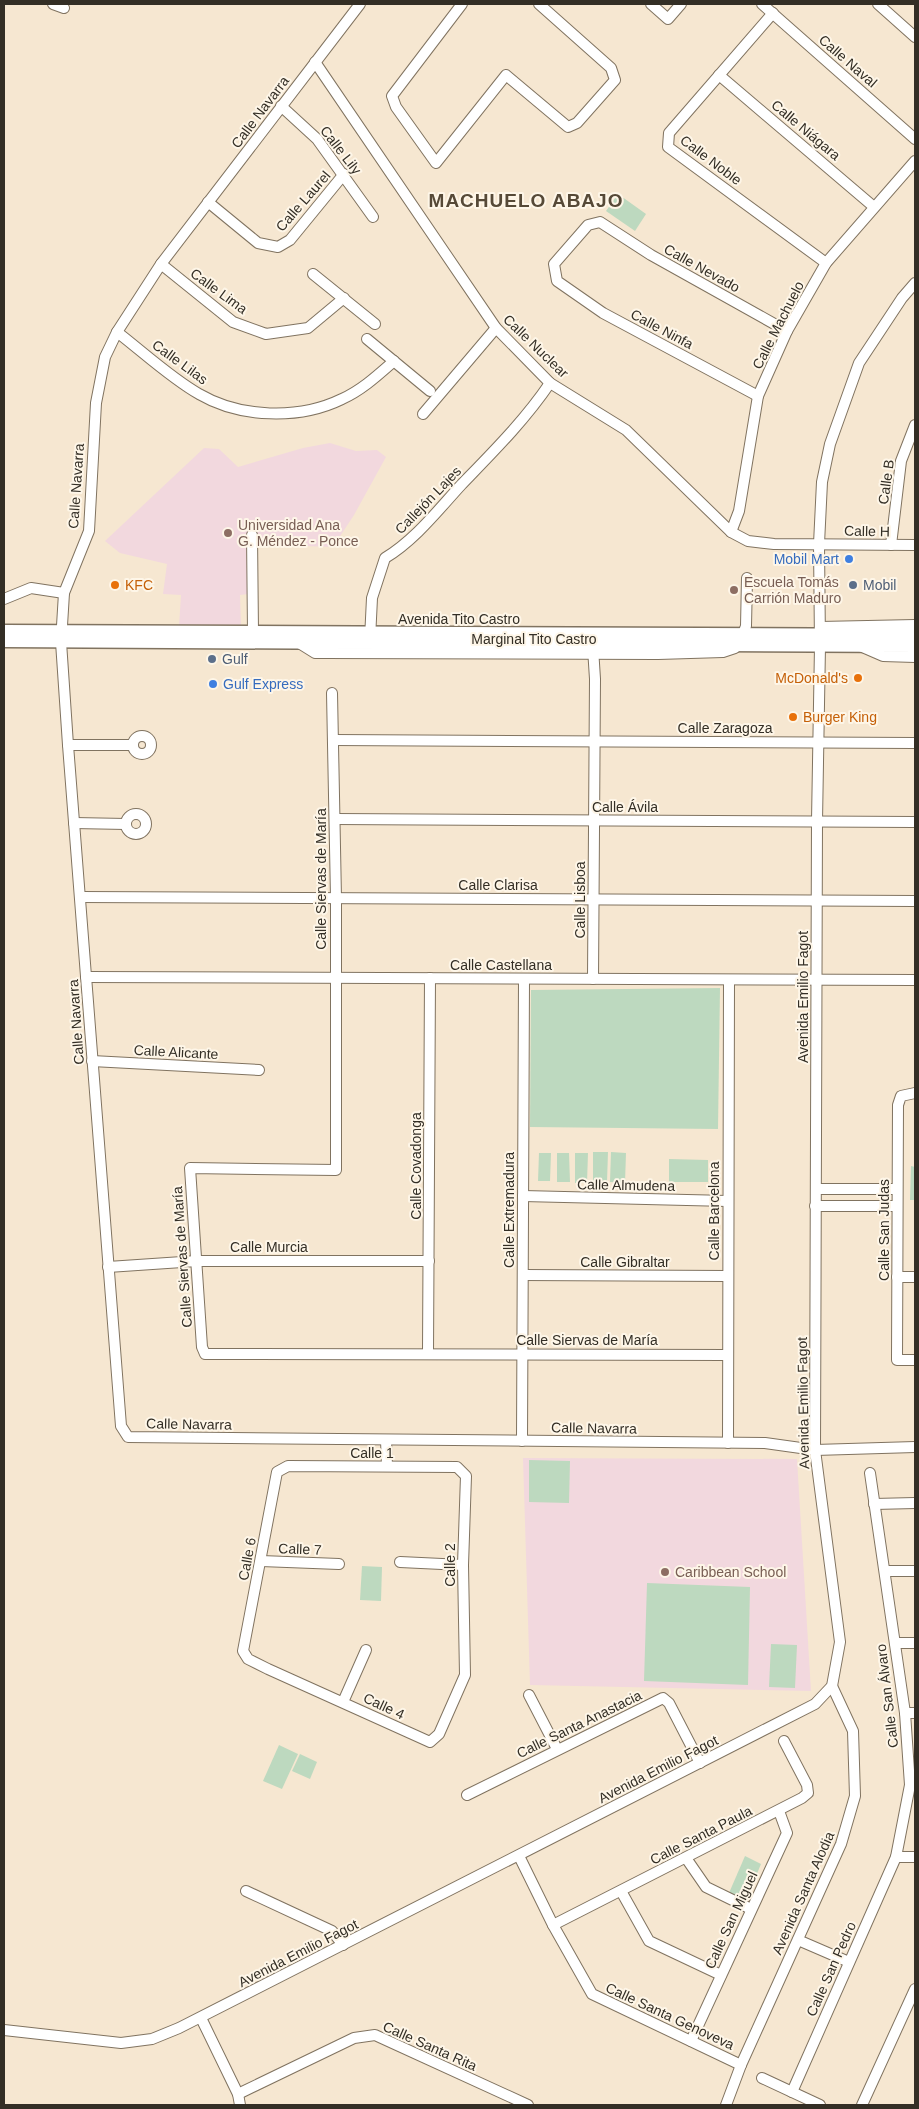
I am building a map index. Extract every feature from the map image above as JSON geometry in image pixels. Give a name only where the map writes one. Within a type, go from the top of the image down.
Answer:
[{"type":"main road","name":"Avenida Tito Castro","points":[[4,631],[61,637],[299,643],[591,643],[915,635]]},
{"type":"main road","name":"Avenida Tito Castro","points":[[4,642],[61,637],[253,632],[369,643]]},
{"type":"main road","name":"Avenida Tito Castro","points":[[820,636],[859,646],[915,646]]},
{"type":"street","points":[[53,4],[64,8]]},
{"type":"street","name":"Calle Navarra","points":[[360,4],[161,264],[117,332],[106,357],[96,403],[88,531],[64,593],[61,637],[68,745],[121,1426],[128,1437],[765,1443],[815,1450],[915,1447]]},
{"type":"street","points":[[462,4],[392,96],[396,107],[436,163],[506,75],[568,127],[577,123],[614,80],[611,68],[539,4]]},
{"type":"street","points":[[651,4],[668,19],[681,4]]},
{"type":"street","name":"Calle Naval","points":[[762,4],[915,139]]},
{"type":"street","points":[[878,4],[915,37]]},
{"type":"street","name":"Calle Noble","points":[[773,14],[669,133],[668,147],[826,263]]},
{"type":"street","name":"Calle Nuclear","points":[[315,62],[496,328],[550,383],[626,430],[731,532],[748,542],[819,544]]},
{"type":"street","name":"Calle Niágara","points":[[719,75],[874,206]]},
{"type":"street","name":"Calle Lily","points":[[281,106],[317,139],[344,174],[373,217]]},
{"type":"street","name":"Calle Machuelo","points":[[731,532],[739,511],[758,396],[787,332],[826,263],[874,206],[915,162]]},
{"type":"street","name":"Calle Laurel","points":[[208,202],[258,243],[278,247],[290,240],[344,174]]},
{"type":"street","name":"Calle Ninfa","points":[[604,225],[600,222],[588,225],[554,264],[557,281],[603,313],[758,396]]},
{"type":"street","name":"Calle Nevado","points":[[604,225],[651,255],[787,332]]},
{"type":"street","name":"Calle Lima","points":[[161,264],[233,322],[266,334],[308,328],[344,298]]},
{"type":"street","points":[[313,274],[375,324]]},
{"type":"street","name":"Avenida Emilio Fagot","points":[[4,2030],[121,2043],[152,2039],[201,2018],[816,1704],[832,1686],[840,1642],[815,1450],[819,544],[822,482],[830,444],[859,363],[902,298],[915,283]]},
{"type":"street","points":[[423,414],[496,328]]},
{"type":"street","name":"Calle Lilas","points":[[117,332],[199,394],[229,407],[262,414],[308,411],[342,400],[371,382],[394,361]]},
{"type":"street","points":[[367,339],[430,391]]},
{"type":"street","name":"Callejón Lajes","points":[[369,643],[372,598],[385,558],[401,548],[427,522],[534,406],[550,383]]},
{"type":"street","name":"Calle B","points":[[891,545],[901,461],[915,425]]},
{"type":"street","points":[[252,535],[253,632]]},
{"type":"street","name":"Calle H","points":[[819,544],[915,545]]},
{"type":"street","points":[[744,640],[747,578]]},
{"type":"street","points":[[4,599],[31,588],[64,593]]},
{"type":"street","points":[[820,636],[915,625]]},
{"type":"street","name":"Marginal Tito Castro","points":[[299,643],[315,653],[355,653],[369,643],[591,643],[700,653],[722,652],[744,640]]},
{"type":"street","points":[[591,643],[594,820]]},
{"type":"street","points":[[859,646],[883,656],[915,656]]},
{"type":"street","name":"Calle Siervas de María","points":[[332,694],[336,898],[336,1170],[190,1168],[202,1347],[205,1354],[727,1355]]},
{"type":"street","name":"Calle Zaragoza","points":[[333,740],[915,743]]},
{"type":"street","points":[[68,745],[132,745]]},
{"type":"street","name":"Calle Ávila","points":[[335,819],[915,822]]},
{"type":"street","name":"Calle Lisboa","points":[[594,820],[594,979]]},
{"type":"street","points":[[74,823],[126,824]]},
{"type":"street","name":"Calle Clarisa","points":[[80,897],[915,902]]},
{"type":"street","name":"Calle Castellana","points":[[86,977],[915,980]]},
{"type":"street","name":"Calle Covadonga","points":[[428,1353],[430,978]]},
{"type":"street","name":"Calle Extremadura","points":[[522,1441],[524,979]]},
{"type":"street","name":"Calle Barcelona","points":[[728,1443],[729,980]]},
{"type":"street","name":"Calle Alicante","points":[[92,1062],[258,1070]]},
{"type":"street","name":"Calle San Judas","points":[[915,1093],[901,1096],[898,1105],[897,1189],[897,1360],[915,1360]]},
{"type":"street","points":[[816,1189],[897,1189]]},
{"type":"street","name":"Calle Almudena","points":[[523,1196],[728,1201]]},
{"type":"street","points":[[815,1206],[897,1206]]},
{"type":"street","name":"Calle Murcia","points":[[108,1267],[197,1261],[429,1261]]},
{"type":"street","name":"Calle Gibraltar","points":[[523,1275],[727,1276]]},
{"type":"street","points":[[897,1277],[915,1277]]},
{"type":"street","points":[[386,1440],[387,1466]]},
{"type":"street","name":"Calle 1","points":[[270,1506],[277,1472],[288,1466],[457,1467],[466,1476],[466,1510]]},
{"type":"street","name":"Calle San Álvaro","points":[[870,1473],[895,1643],[910,1713],[912,1785],[896,1857]]},
{"type":"street","points":[[874,1504],[915,1503]]},
{"type":"street","name":"Calle 6","points":[[249,1616],[270,1506]]},
{"type":"street","name":"Calle 2","points":[[465,1621],[463,1565],[466,1510]]},
{"type":"street","name":"Calle 7","points":[[261,1561],[339,1564]]},
{"type":"street","points":[[400,1562],[463,1565]]},
{"type":"street","points":[[885,1571],[915,1571]]},
{"type":"street","name":"Calle 4","points":[[249,1616],[243,1651],[248,1659],[430,1742],[439,1734],[464,1675],[465,1621]]},
{"type":"street","points":[[895,1643],[915,1643]]},
{"type":"street","points":[[343,1702],[366,1650]]},
{"type":"street","name":"Avenida Santa Alodia","points":[[726,2105],[741,2065],[841,1844],[855,1796],[853,1731],[832,1686]]},
{"type":"street","points":[[529,1695],[557,1749]]},
{"type":"street","name":"Calle Santa Anastacia","points":[[467,1795],[663,1698],[669,1703],[700,1763]]},
{"type":"street","name":"Calle Santa Paula","points":[[554,1925],[779,1811],[808,1793],[807,1785],[784,1741]]},
{"type":"street","name":"Calle San Miguel","points":[[691,2041],[787,1833],[779,1811]]},
{"type":"street","name":"Calle Santa Genoveva","points":[[519,1856],[592,1994],[741,2065]]},
{"type":"street","points":[[896,1857],[915,1857]]},
{"type":"street","name":"Calle San Pedro","points":[[792,2092],[896,1857]]},
{"type":"street","points":[[686,1858],[706,1887],[751,1909]]},
{"type":"street","points":[[246,1891],[332,1931],[343,1945]]},
{"type":"street","points":[[621,1891],[649,1941],[721,1975]]},
{"type":"street","points":[[798,1940],[849,1962]]},
{"type":"street","points":[[862,2105],[912,2004],[915,1989]]},
{"type":"street","points":[[201,2018],[238,2094],[240,2105]]},
{"type":"street","name":"Calle Santa Rita","points":[[238,2094],[354,2038],[375,2035],[528,2105]]},
{"type":"street","points":[[762,2078],[820,2105]]},
{"type":"shaded area","name":"Universidad Ana G. Méndez - Ponce","points":[[330,443],[356,451],[377,450],[386,457],[354,515],[333,547],[248,544],[248,594],[240,595],[241,626],[179,626],[181,595],[163,594],[167,564],[120,553],[105,541],[204,448],[219,449],[238,467],[303,448]]},
{"type":"shaded area","name":"Caribbean School","points":[[523,1458],[797,1459],[811,1691],[530,1685]]},
{"type":"green space","points":[[618,194],[646,214],[635,231],[606,211]]},
{"type":"green space","points":[[720,988],[718,1129],[530,1127],[531,990]]},
{"type":"green space","points":[[593,1152],[608,1152],[607,1182],[593,1182]]},
{"type":"green space","points":[[611,1152],[626,1153],[625,1183],[610,1182]]},
{"type":"green space","points":[[539,1153],[551,1153],[550,1181],[538,1181]]},
{"type":"green space","points":[[557,1153],[569,1153],[570,1182],[557,1182]]},
{"type":"green space","points":[[575,1153],[588,1153],[587,1183],[575,1183]]},
{"type":"green space","points":[[669,1159],[708,1160],[708,1182],[669,1182]]},
{"type":"green space","points":[[911,1166],[915,1167],[915,1200],[910,1200]]},
{"type":"green space","points":[[529,1460],[570,1461],[569,1503],[529,1502]]},
{"type":"green space","points":[[362,1566],[382,1567],[381,1601],[360,1600]]},
{"type":"green space","points":[[647,1583],[750,1587],[748,1685],[644,1681]]},
{"type":"green space","points":[[771,1644],[797,1645],[795,1688],[769,1687]]},
{"type":"green space","points":[[279,1745],[298,1754],[282,1789],[263,1781]]},
{"type":"green space","points":[[300,1754],[317,1762],[310,1779],[292,1771]]},
{"type":"green space","points":[[745,1856],[761,1864],[746,1900],[729,1893]]},
{"type":"place","name":"Universidad Ana G. Méndez - Ponce","points":[[228,533]]},
{"type":"place","name":"Mobil Mart","points":[[849,559]]},
{"type":"place","name":"KFC","points":[[115,585]]},
{"type":"place","name":"Mobil","points":[[853,585]]},
{"type":"place","name":"Escuela Tomás Carrión Maduro","points":[[734,590]]},
{"type":"place","name":"Gulf","points":[[212,659]]},
{"type":"place","name":"McDonald's","points":[[858,678]]},
{"type":"place","name":"Gulf Express","points":[[213,684]]},
{"type":"place","name":"Burger King","points":[[793,717]]},
{"type":"place","name":"Caribbean School","points":[[665,1572]]},
{"type":"district","name":"MACHUELO ABAJO","points":[[526,200]]}]
